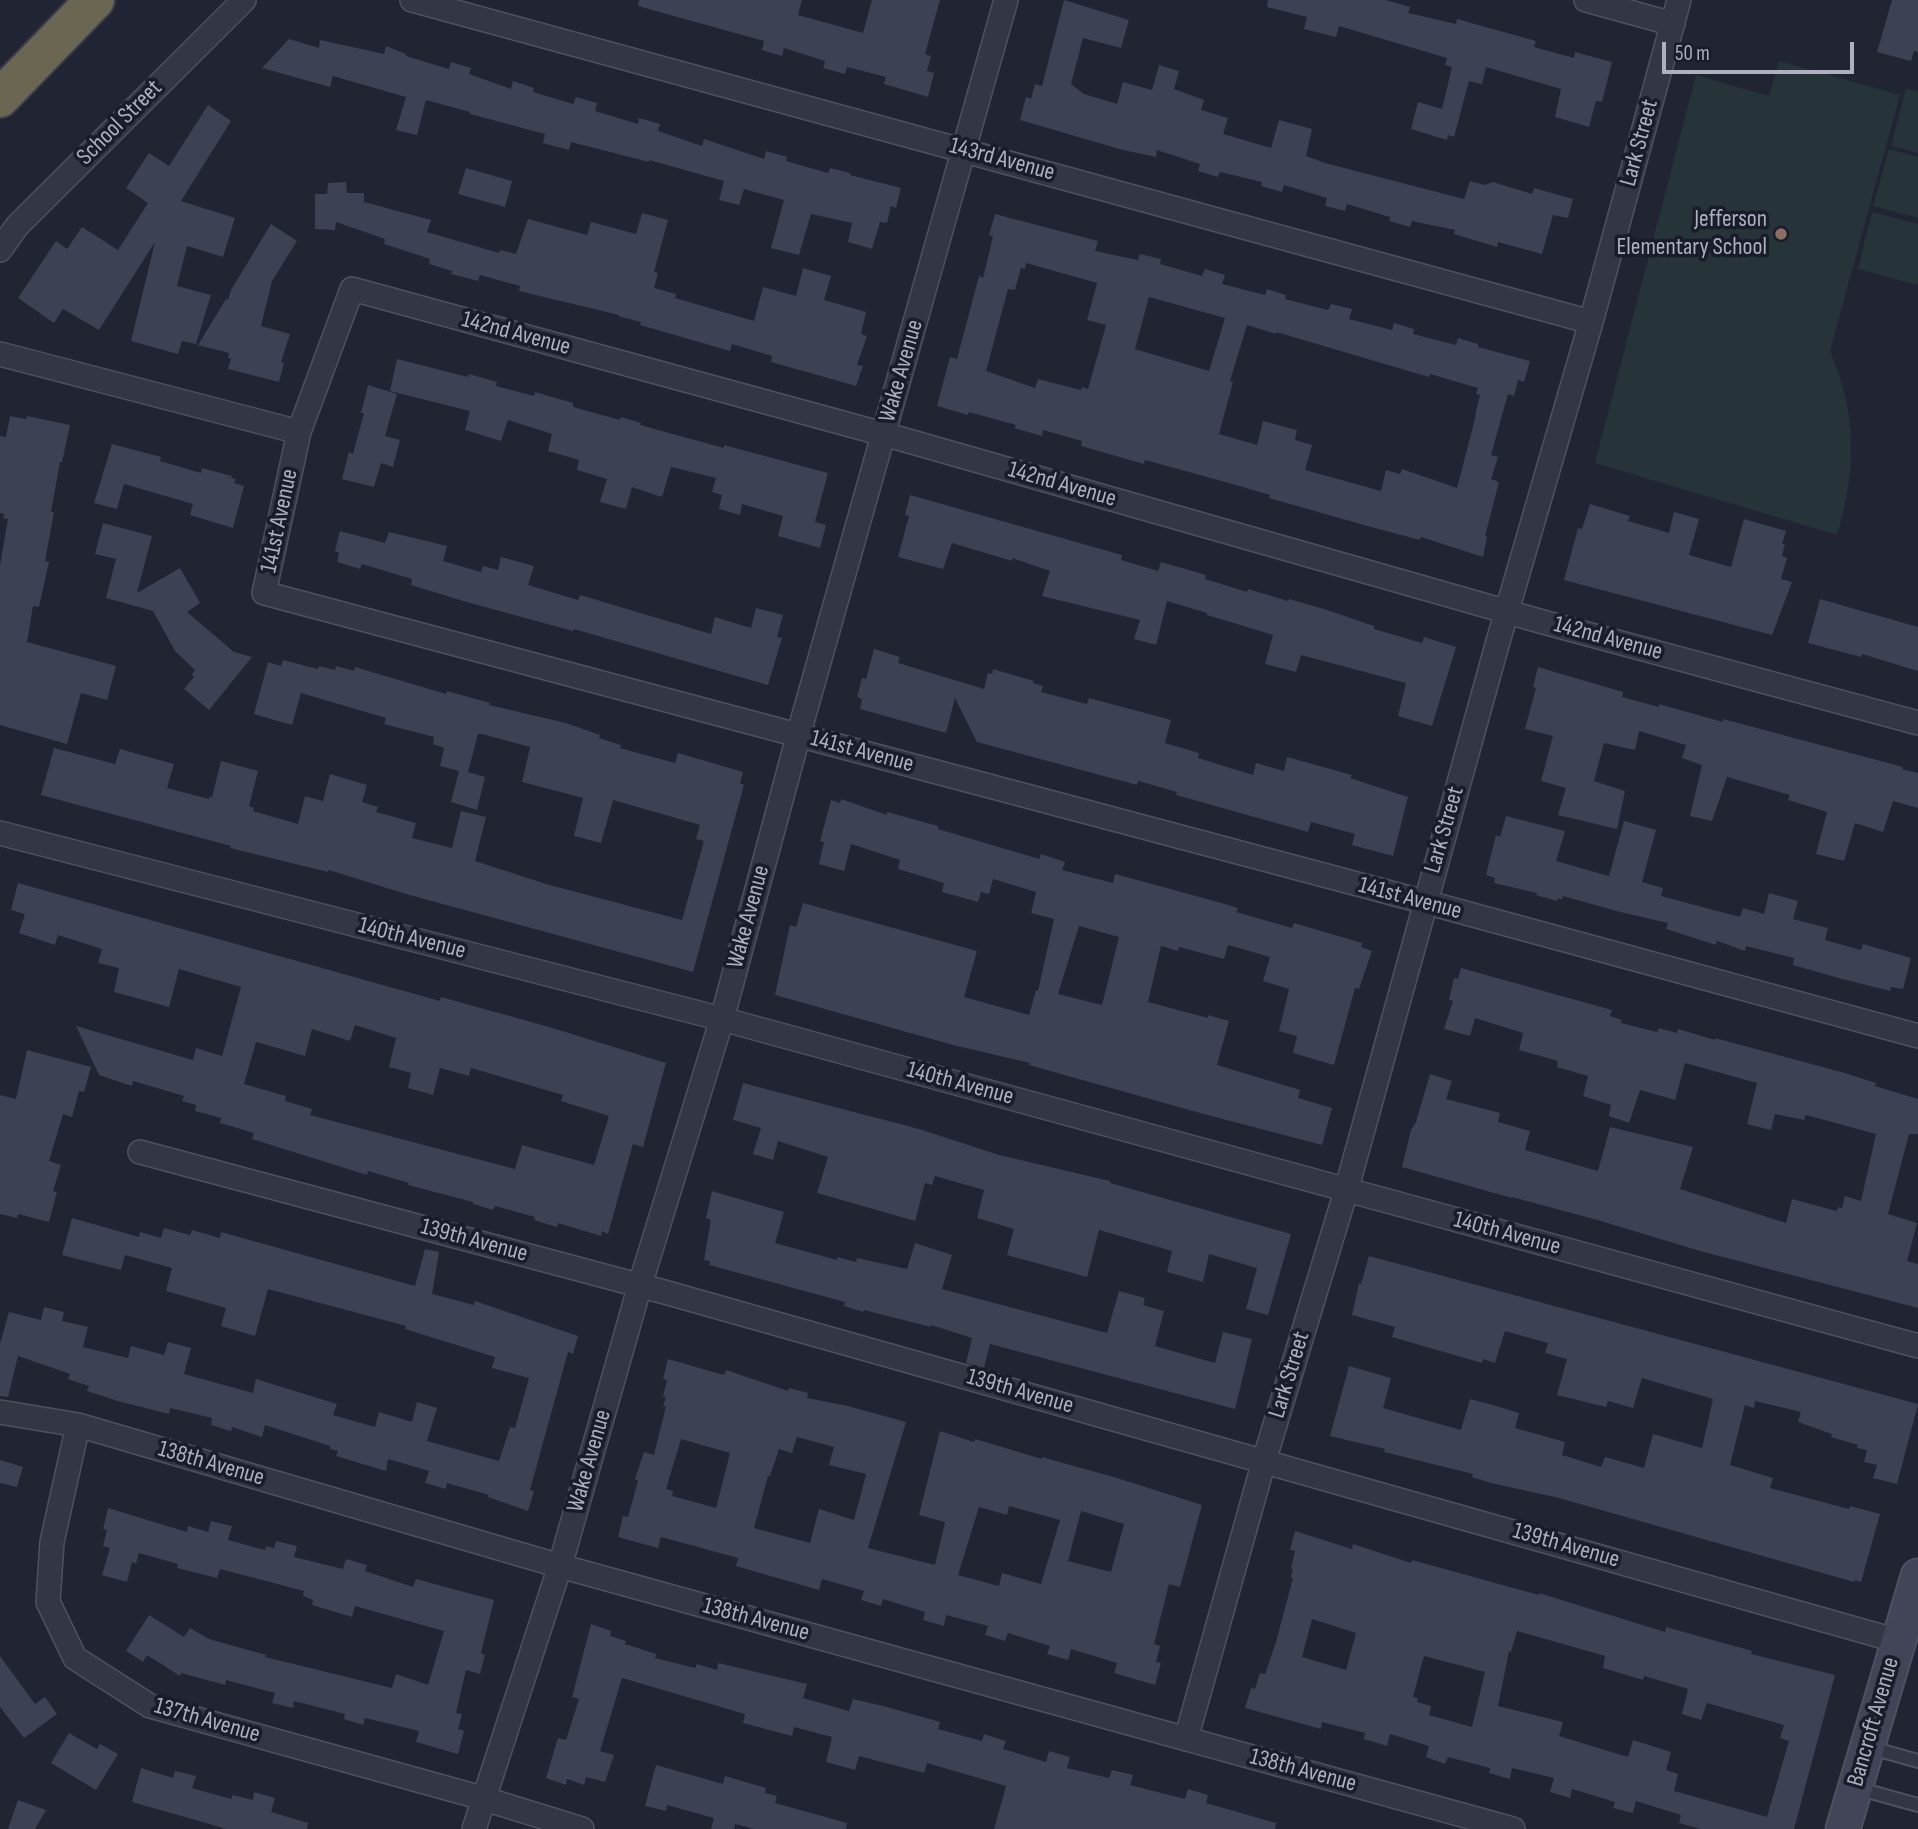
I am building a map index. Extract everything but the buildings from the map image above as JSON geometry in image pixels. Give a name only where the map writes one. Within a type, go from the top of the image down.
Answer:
[{"type":"highway","points":[[0,98],[95,0]]},
{"type":"main road","name":"Bancroft Avenue","points":[[1843,1829],[1918,1576]]},
{"type":"street","name":"School Street","points":[[0,250],[17,226],[244,0]]},
{"type":"street","name":"143rd Avenue","points":[[412,0],[1591,322]]},
{"type":"street","name":"Wake Avenue","points":[[474,1829],[486,1800],[560,1566],[639,1285],[722,1019],[1006,0]]},
{"type":"street","points":[[1586,0],[1673,24]]},
{"type":"street","name":"Lark Street","points":[[1186,1739],[1264,1461],[1346,1191],[1679,0]]},
{"type":"street","name":"142nd Avenue","points":[[299,432],[352,289],[1918,723]]},
{"type":"street","points":[[0,354],[299,432]]},
{"type":"street","name":"141st Avenue","points":[[299,432],[264,593],[1918,1036]]},
{"type":"street","name":"140th Avenue","points":[[0,833],[722,1019],[1918,1346]]},
{"type":"street","name":"139th Avenue","points":[[140,1152],[639,1285],[1898,1641]]},
{"type":"street","name":"138th Avenue","points":[[0,1412],[78,1425],[560,1566],[1513,1829]]},
{"type":"street","name":"137th Avenue","points":[[78,1425],[52,1542],[48,1602],[75,1658],[150,1706],[582,1829]]},
{"type":"lane","points":[[1868,1747],[1918,1761]]},
{"type":"lane","points":[[1855,1788],[1918,1805]]},
{"type":"shaded area","name":"Jefferson Elementary School","points":[[1779,61],[1900,95],[1830,351],[1845,397],[1851,442],[1848,488],[1837,535],[1595,463],[1696,75],[1769,96]]},
{"type":"shaded area","points":[[1906,88],[1918,92],[1918,153],[1891,146]]},
{"type":"shaded area","points":[[1889,149],[1918,157],[1918,218],[1873,206]]},
{"type":"shaded area","points":[[1872,212],[1918,224],[1918,285],[1858,269]]},
{"type":"place","name":"Jefferson Elementary School","points":[[1781,234]]}]
